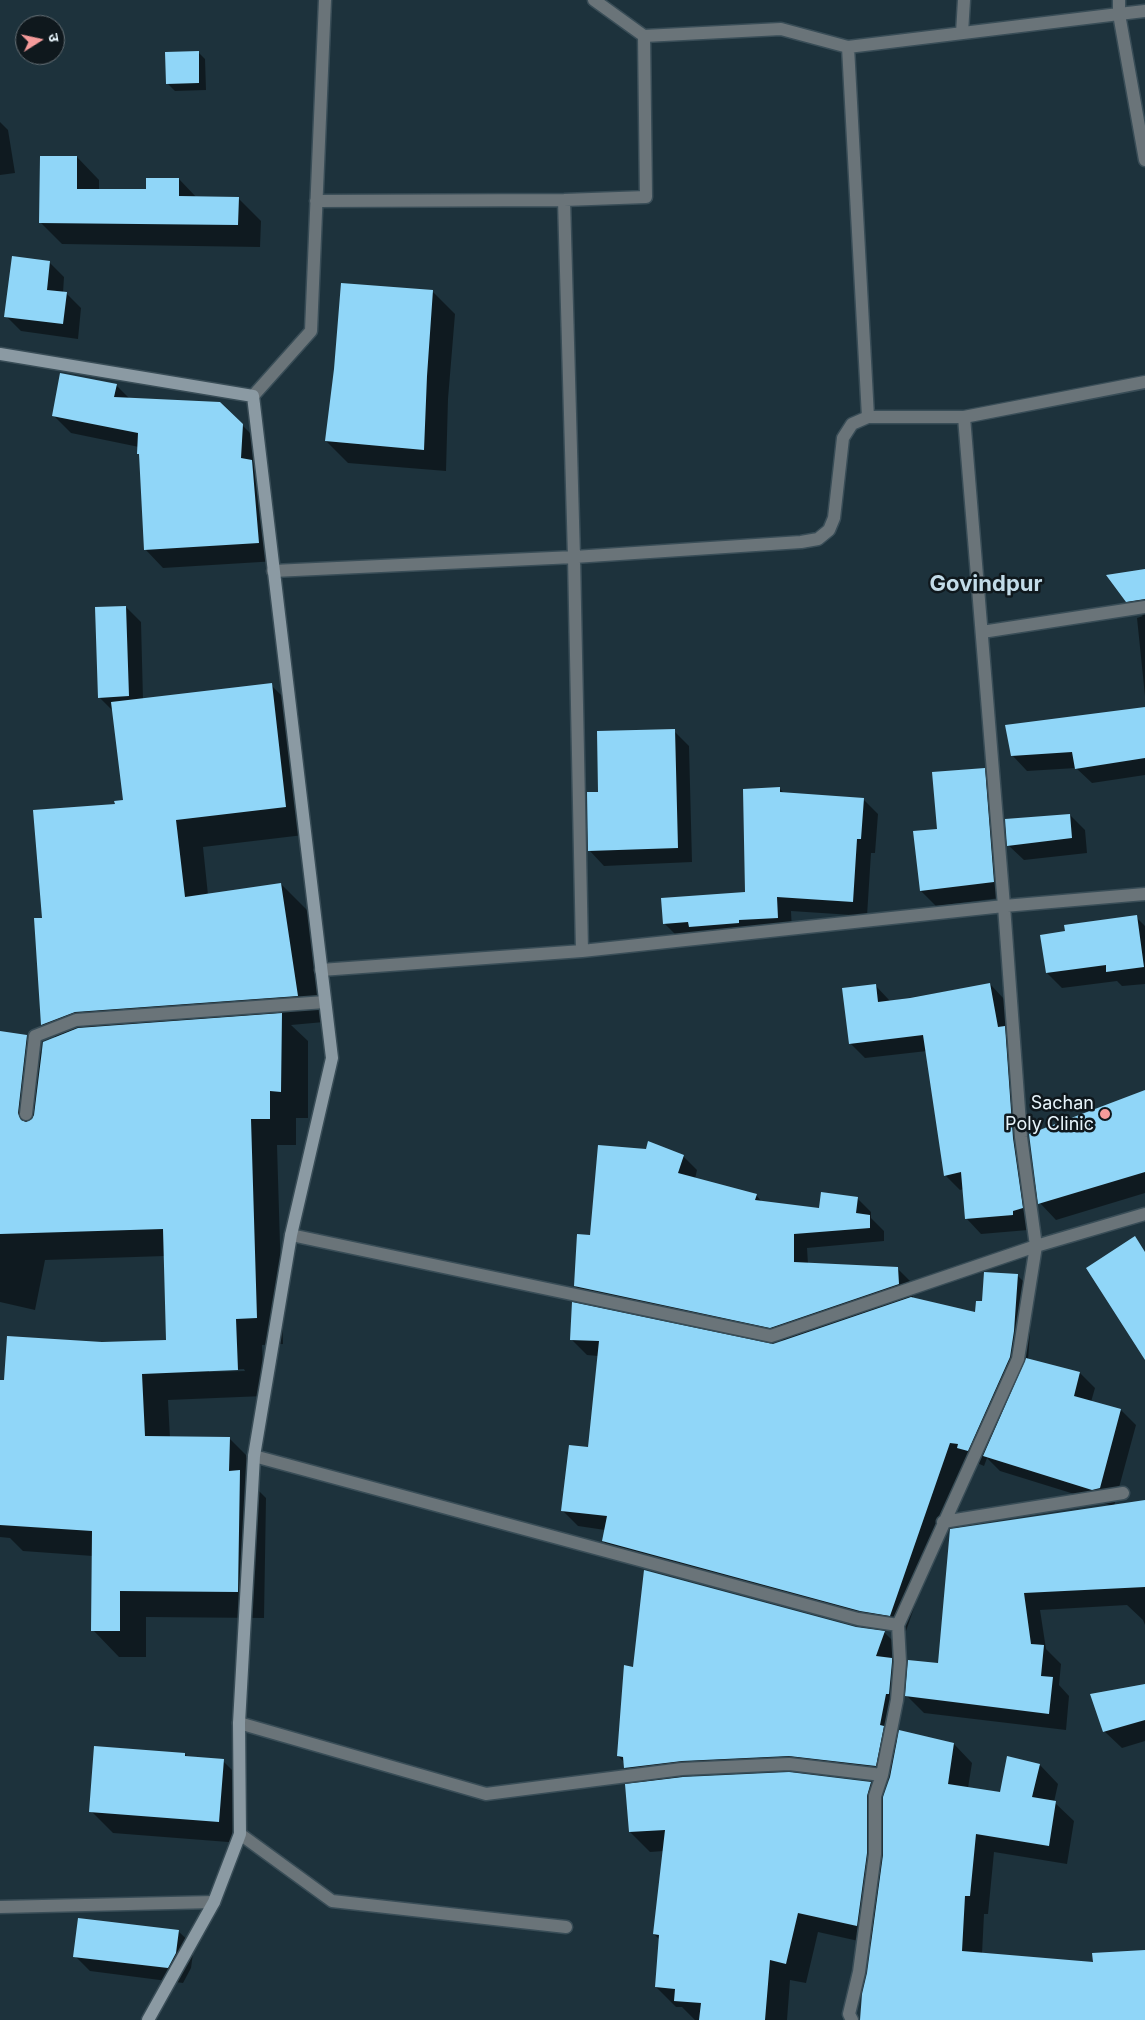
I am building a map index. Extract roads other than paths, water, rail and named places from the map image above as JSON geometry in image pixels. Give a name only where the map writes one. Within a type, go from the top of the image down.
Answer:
[{"type":"street","points":[[148,2020],[214,1902],[240,1834],[239,1723],[254,1456],[291,1235],[332,1058],[253,396],[311,331],[325,0]]},
{"type":"street","points":[[594,0],[644,36],[781,29],[848,47],[1145,11]]},
{"type":"street","points":[[962,33],[964,0]]},
{"type":"street","points":[[1119,0],[1119,14],[1145,160]]},
{"type":"street","points":[[316,201],[564,200],[646,197],[644,36]]},
{"type":"street","points":[[848,47],[868,417]]},
{"type":"street","points":[[564,200],[582,951]]},
{"type":"street","points":[[0,354],[253,396]]},
{"type":"street","points":[[274,571],[574,557],[801,542],[818,539],[829,530],[834,518],[843,438],[852,424],[868,417],[964,417],[1145,382]]},
{"type":"street","points":[[852,2020],[849,2014],[859,1972],[875,1854],[875,1796],[882,1775],[897,1700],[900,1662],[898,1625],[1018,1359],[1036,1246],[1021,1137],[964,417]]},
{"type":"street","points":[[982,632],[1145,607]]},
{"type":"street","points":[[322,970],[582,951],[1004,906],[1145,894]]},
{"type":"street","points":[[26,1114],[35,1036],[76,1020],[325,1002]]},
{"type":"street","points":[[291,1235],[771,1336],[1036,1246],[1145,1214]]},
{"type":"street","points":[[254,1456],[848,1617],[898,1625]]},
{"type":"street","points":[[943,1522],[1123,1492]]},
{"type":"street","points":[[239,1723],[486,1794],[682,1769],[789,1764],[882,1775]]},
{"type":"street","points":[[240,1834],[332,1901],[566,1927]]},
{"type":"street","points":[[0,1907],[214,1902]]},
{"type":"place","name":"Sachan Poly Clinic","points":[[1105,1114]]},
{"type":"district","name":"Govindpur","points":[[986,584]]}]
